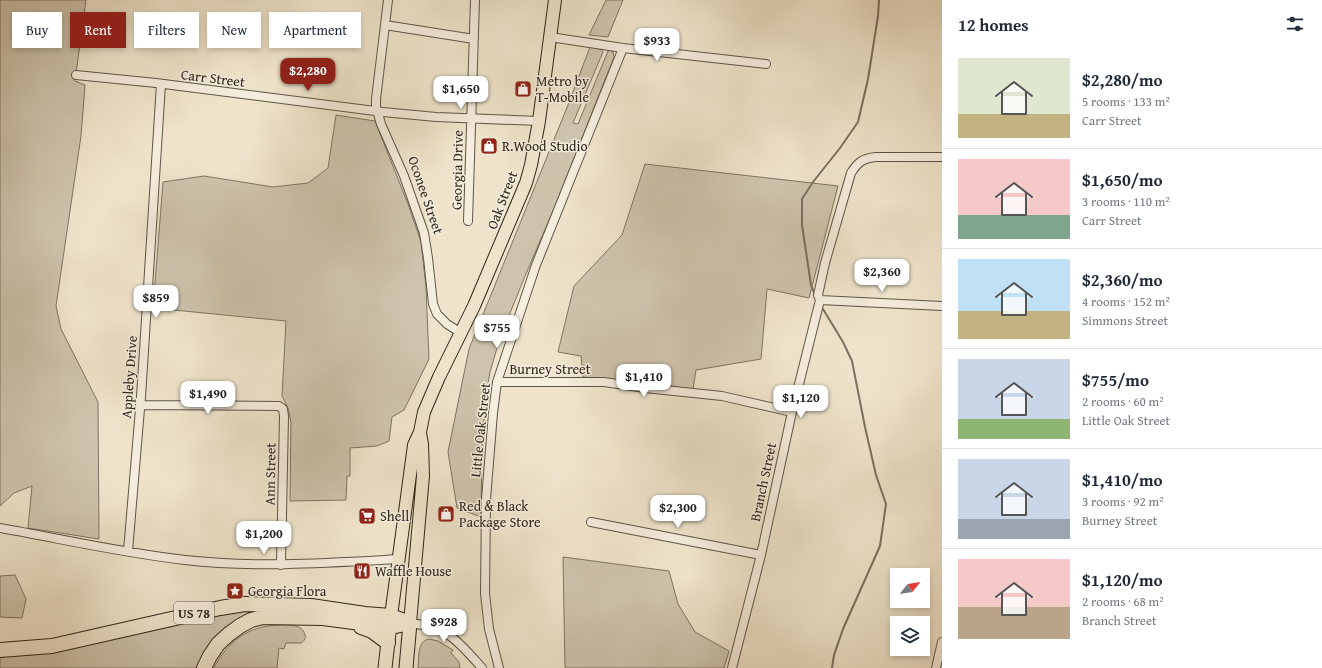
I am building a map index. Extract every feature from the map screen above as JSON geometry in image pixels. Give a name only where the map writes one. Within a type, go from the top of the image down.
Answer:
[{"type":"highway","name":"US 78","points":[[0,650],[52,646],[220,608],[245,604],[311,606],[365,614],[391,621],[410,623]]},
{"type":"highway","points":[[204,668],[218,644],[229,634],[251,620],[264,617],[323,618],[350,622],[391,621],[385,668]]},
{"type":"highway","points":[[350,622],[372,631],[388,643]]},
{"type":"highway","points":[[406,668],[410,623]]},
{"type":"main road","name":"Oak Street","points":[[461,333],[526,183],[539,121],[555,0]]},
{"type":"main road","points":[[391,621],[414,445],[420,432],[424,412],[439,376],[461,333]]},
{"type":"main road","points":[[410,623],[423,476],[420,432]]},
{"type":"street","name":"Oconee Street","points":[[388,0],[376,107],[388,141],[404,176],[424,233],[433,304],[437,314],[447,324],[461,333]]},
{"type":"street","name":"Georgia Drive","points":[[468,221],[475,0]]},
{"type":"street","points":[[385,25],[474,39]]},
{"type":"street","points":[[550,37],[623,48],[766,64]]},
{"type":"street","name":"Little Oak Street","points":[[499,668],[489,629],[485,594],[486,499],[497,382],[536,265],[623,48]]},
{"type":"street","name":"Carr Street","points":[[76,74],[378,112],[436,117],[539,121]]},
{"type":"street","name":"Appleby Drive","points":[[128,552],[140,405],[161,84]]},
{"type":"street","name":"Branch Street","points":[[732,668],[761,555],[792,412],[820,300],[818,295],[824,263],[851,173],[857,164],[866,158],[876,156],[942,157]]},
{"type":"street","points":[[820,300],[942,306]]},
{"type":"street","name":"Burney Street","points":[[497,382],[604,382],[644,388],[722,396],[792,412]]},
{"type":"street","name":"Ann Street","points":[[140,405],[237,405],[279,406],[283,408],[281,565]]},
{"type":"street","points":[[591,522],[761,555]]},
{"type":"street","points":[[0,528],[128,552],[186,560],[281,565],[400,559]]},
{"type":"street","points":[[410,623],[434,627],[450,635],[463,646],[482,668]]},
{"type":"street","points":[[936,668],[942,642]]},
{"type":"shaded area","points":[[0,0],[86,0],[84,12],[70,12],[70,48],[79,48],[75,81],[85,85],[81,136],[56,306],[61,329],[98,402],[99,539],[28,528],[32,486],[14,493],[0,506]]},
{"type":"shaded area","points":[[606,0],[623,0],[608,37],[589,35]]},
{"type":"shaded area","points":[[590,47],[601,49],[603,52],[573,123],[578,124],[608,51],[610,50],[613,52],[614,57],[555,206],[500,338],[490,372],[486,396],[482,447],[481,517],[457,508],[448,452],[469,349]]},
{"type":"shaded area","points":[[336,115],[375,121],[408,204],[421,242],[426,288],[429,359],[404,410],[392,417],[389,441],[377,446],[350,448],[350,476],[347,476],[346,500],[290,501],[291,422],[288,408],[282,396],[286,321],[153,308],[163,182],[204,176],[273,187],[308,183],[328,168]]},
{"type":"shaded area","points":[[645,164],[838,186],[809,298],[767,289],[761,359],[696,370],[693,389],[583,377],[581,356],[558,352],[574,286],[622,235]]},
{"type":"shaded area","points":[[563,557],[669,571],[678,604],[695,632],[729,651],[724,668],[565,668]]},
{"type":"shaded area","points":[[15,575],[26,599],[22,618],[0,617],[0,576]]},
{"type":"shaded area","points":[[268,608],[259,614],[202,668],[0,668],[0,656],[186,618]]},
{"type":"shaded area","points":[[290,625],[301,628],[305,638],[301,643],[286,643],[284,649],[279,648],[277,668],[214,668],[225,650],[240,637],[257,628]]},
{"type":"shaded area","points":[[429,639],[438,641],[453,650],[451,653],[459,662],[460,668],[418,668],[422,643]]},
{"type":"waterway","points":[[815,295],[811,285],[802,225],[802,199],[858,122],[868,79],[878,16],[879,0]]},
{"type":"waterway","points":[[823,309],[843,342],[852,361],[876,475],[886,504],[880,546],[843,629],[834,655],[832,668]]},
{"type":"place","name":"Metro by T-Mobile","points":[[523,89]]},
{"type":"place","name":"R.Wood Studio","points":[[489,146]]},
{"type":"place","name":"Red & Black Package Store","points":[[446,514]]},
{"type":"place","name":"Shell","points":[[367,516]]},
{"type":"place","name":"Waffle House","points":[[362,571]]},
{"type":"place","name":"Georgia Flora","points":[[235,591]]}]
